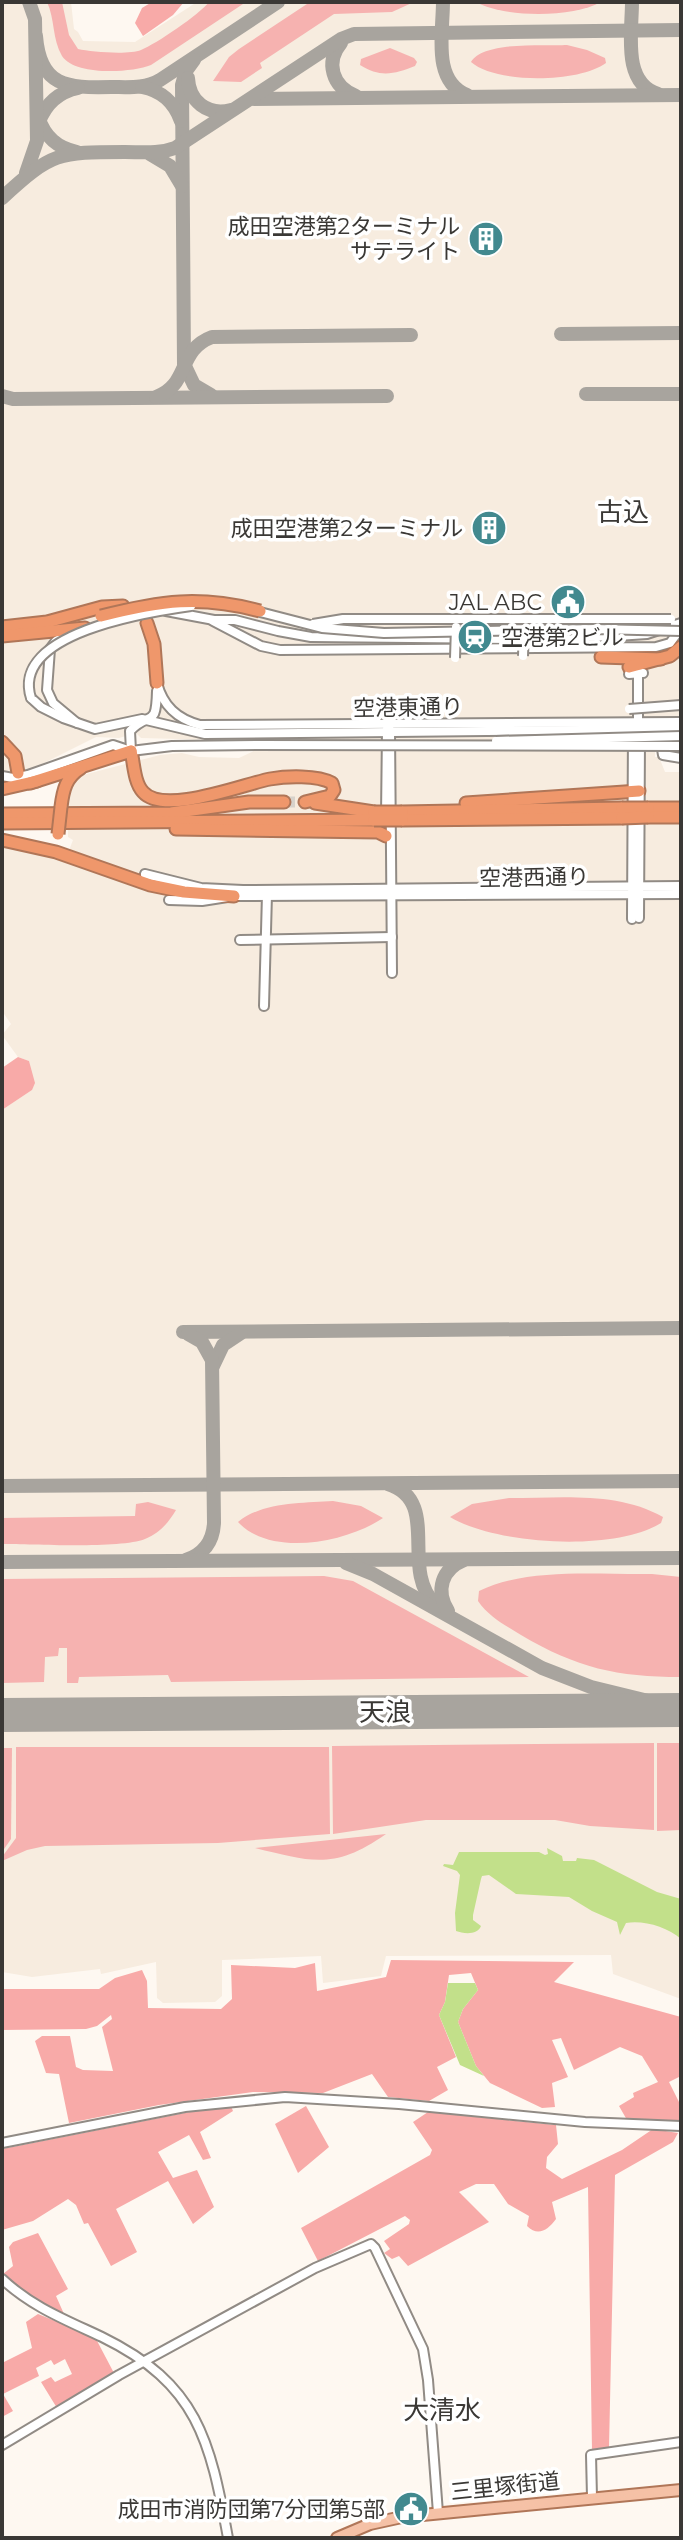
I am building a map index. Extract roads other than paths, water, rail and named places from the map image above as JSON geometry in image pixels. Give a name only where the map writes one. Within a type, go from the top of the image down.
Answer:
[{"type":"highway","points":[[41,634],[144,605],[188,600],[231,603],[260,611]]},
{"type":"highway","points":[[2,632],[109,605],[123,606]]},
{"type":"highway","points":[[147,623],[153,636],[157,683]]},
{"type":"highway","points":[[2,632],[41,634],[85,628]]},
{"type":"highway","points":[[635,672],[670,656],[681,647]]},
{"type":"highway","points":[[601,657],[661,659]]},
{"type":"highway","points":[[2,742],[15,756],[18,773]]},
{"type":"highway","points":[[30,783],[131,751]]},
{"type":"highway","points":[[2,840],[48,843],[55,840],[63,793],[69,778],[78,770],[131,751]]},
{"type":"highway","points":[[131,751],[140,787],[154,799],[199,798],[271,778],[323,779],[332,783],[334,790],[330,796],[302,802],[374,816]]},
{"type":"highway","points":[[2,789],[56,779],[61,783],[63,793]]},
{"type":"highway","points":[[402,816],[465,803],[635,791]]},
{"type":"highway","points":[[2,814],[171,813],[249,802],[284,802]]},
{"type":"highway","points":[[648,813],[681,808]]},
{"type":"highway","points":[[434,810],[622,813]]},
{"type":"highway","points":[[2,823],[622,813],[681,817]]},
{"type":"highway","points":[[30,823],[108,828],[378,832],[386,836]]},
{"type":"highway","points":[[2,840],[56,852],[150,885],[184,892],[234,896]]},
{"type":"main road","name":"三里塚街道","points":[[337,2538],[370,2524],[402,2517],[681,2490]]},
{"type":"street","points":[[150,720],[133,720],[104,729],[87,727],[41,707],[31,698],[29,681],[37,660],[52,646],[130,617],[192,606],[260,611],[322,628],[384,633],[614,630],[679,624]]},
{"type":"street","points":[[77,723],[49,698],[48,656],[56,641],[124,615],[153,610],[235,620],[311,637],[515,639],[634,635],[679,624]]},
{"type":"street","points":[[455,658],[456,617]]},
{"type":"street","points":[[523,656],[524,617]]},
{"type":"street","points":[[205,618],[261,646],[280,650],[656,647],[670,643],[679,624]]},
{"type":"street","points":[[308,624],[343,619],[679,624]]},
{"type":"street","points":[[272,629],[322,623],[635,621],[679,624]]},
{"type":"street","points":[[614,630],[679,624]]},
{"type":"street","points":[[635,672],[636,919]]},
{"type":"street","points":[[131,751],[130,731],[150,720],[156,712],[157,683]]},
{"type":"street","name":"空港東通り","points":[[157,683],[162,698],[171,710],[183,720],[200,725],[388,730]]},
{"type":"street","points":[[629,709],[681,705]]},
{"type":"street","name":"空港東通り","points":[[150,720],[205,734],[681,729]]},
{"type":"street","name":"空港東通り","points":[[637,728],[681,722]]},
{"type":"street","points":[[388,730],[386,836],[389,892]]},
{"type":"street","points":[[388,730],[389,973]]},
{"type":"street","points":[[524,743],[681,742]]},
{"type":"street","points":[[2,776],[20,777],[113,745],[131,751],[172,746],[681,742]]},
{"type":"street","points":[[681,742],[668,744],[662,749],[665,757],[681,758]]},
{"type":"street","name":"空港西通り","points":[[145,874],[201,888],[267,893]]},
{"type":"street","name":"空港西通り","points":[[635,891],[681,886]]},
{"type":"street","name":"空港西通り","points":[[169,900],[202,901],[267,893],[635,891],[681,894]]},
{"type":"street","points":[[264,1006],[267,893]]},
{"type":"street","points":[[240,940],[390,940]]},
{"type":"street","points":[[2,2143],[185,2107],[285,2097],[385,2102],[585,2122],[681,2126]]},
{"type":"street","points":[[2,2445],[145,2361],[315,2268],[371,2244],[423,2349],[438,2513]]},
{"type":"street","points":[[2,2279],[19,2295],[45,2311],[145,2361],[175,2389],[199,2425],[212,2459],[228,2538]]},
{"type":"street","points":[[592,2497],[591,2455],[681,2442]]},
{"type":"tunnel","points":[[284,802],[299,802]]},
{"type":"place","name":"成田空港第2ターミナル サテライト","points":[[486,239]]},
{"type":"place","name":"成田空港第2ターミナル","points":[[489,528]]},
{"type":"place","name":"JAL ABC","points":[[568,602]]},
{"type":"place","name":"空港第2ビル","points":[[475,637]]},
{"type":"place","name":"成田市消防団第7分団第5部","points":[[411,2509]]},
{"type":"district","name":"古込","points":[[623,512]]},
{"type":"district","name":"天浪","points":[[385,1712]]},
{"type":"district","name":"大清水","points":[[442,2410]]}]
